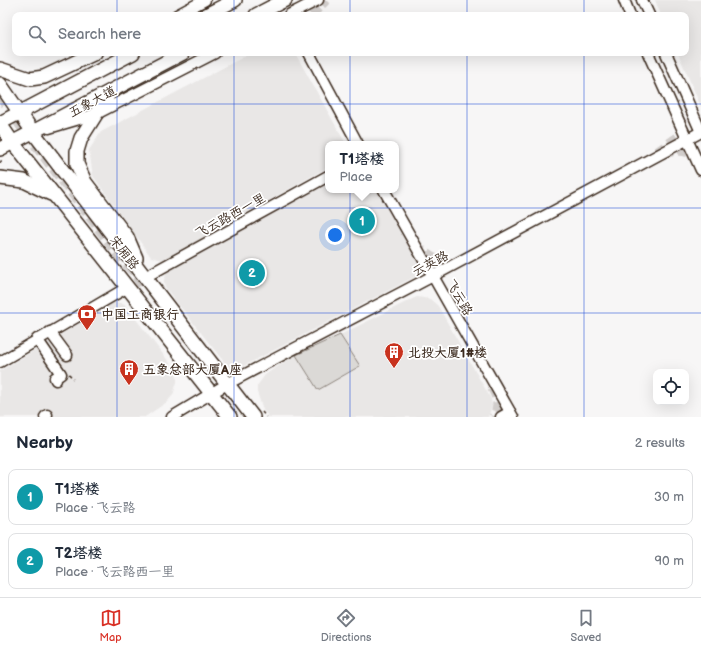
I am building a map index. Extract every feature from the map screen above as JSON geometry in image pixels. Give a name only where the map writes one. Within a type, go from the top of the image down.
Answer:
[{"type":"main road","points":[[212,12],[234,0]]},
{"type":"main road","points":[[262,12],[285,0]]},
{"type":"main road","points":[[0,69],[30,79],[44,77],[89,56]]},
{"type":"main road","name":"五象大道","points":[[0,123],[127,56]]},
{"type":"main road","name":"五象大道","points":[[0,149],[177,56]]},
{"type":"main road","name":"宋厢路","points":[[1,83],[19,113],[33,132],[253,417]]},
{"type":"main road","points":[[110,92],[81,138],[77,151],[77,164],[85,182],[128,237],[145,278]]},
{"type":"main road","name":"宋厢路","points":[[0,123],[13,143],[230,417]]},
{"type":"main road","points":[[0,178],[24,181],[37,186],[58,199]]},
{"type":"street","points":[[183,12],[205,0]]},
{"type":"street","points":[[304,11],[318,0]]},
{"type":"street","points":[[624,0],[629,12]]},
{"type":"street","points":[[642,0],[648,12]]},
{"type":"street","points":[[33,132],[96,114],[209,56]]},
{"type":"street","points":[[311,56],[356,141]]},
{"type":"street","points":[[649,56],[701,170]]},
{"type":"street","points":[[667,56],[701,132]]},
{"type":"street","name":"云英路","points":[[172,417],[227,384],[433,276],[701,132]]},
{"type":"street","name":"飞云路西一里","points":[[145,278],[325,178]]},
{"type":"street","name":"飞云路","points":[[386,193],[512,414]]},
{"type":"street","points":[[0,362],[128,287]]},
{"type":"street","points":[[50,332],[67,355]]},
{"type":"street","points":[[38,339],[63,372],[65,371]]},
{"type":"street","points":[[38,339],[61,374],[55,378],[56,380]]},
{"type":"street","points":[[501,417],[512,414]]},
{"type":"shaded area","points":[[655,0],[701,0],[701,107],[679,56],[689,56],[689,12],[660,12]]},
{"type":"shaded area","points":[[245,56],[297,56],[344,141],[325,141],[325,169],[163,260],[151,257],[93,176],[89,150],[101,132]]},
{"type":"shaded area","points":[[325,184],[325,193],[380,193],[424,272],[232,372],[164,285],[167,272],[173,267]]},
{"type":"shaded area","points":[[417,297],[430,299],[438,306],[491,399],[492,406],[488,417],[269,417],[263,410],[257,392],[257,386],[265,375],[296,355],[318,390],[360,367],[340,335]]},
{"type":"shaded area","points":[[113,303],[125,305],[172,366],[177,376],[177,382],[173,395],[167,402],[145,417],[0,417],[0,371]]},
{"type":"shaded area","points":[[340,335],[360,366],[318,390],[296,355]]},
{"type":"tunnel","points":[[293,12],[292,5],[294,0]]},
{"type":"tunnel","points":[[314,12],[326,0]]},
{"type":"tunnel","points":[[0,96],[20,125],[125,263],[132,270],[140,274]]},
{"type":"tunnel","points":[[657,152],[701,121]]},
{"type":"tunnel","points":[[663,153],[681,151],[693,154],[697,157]]},
{"type":"tunnel","points":[[415,244],[435,259],[446,263],[459,262]]},
{"type":"tunnel","points":[[122,291],[151,274]]},
{"type":"tunnel","points":[[492,388],[496,395],[497,402],[497,410],[493,417]]},
{"type":"place","name":"T1塔楼","points":[[362,221]]},
{"type":"place","name":"T2塔楼","points":[[252,273]]},
{"type":"place","name":"中国工商银行","points":[[87,331]]},
{"type":"place","name":"北投大厦1#楼","points":[[394,369]]},
{"type":"place","name":"五象总部大厦A座","points":[[129,386]]}]
